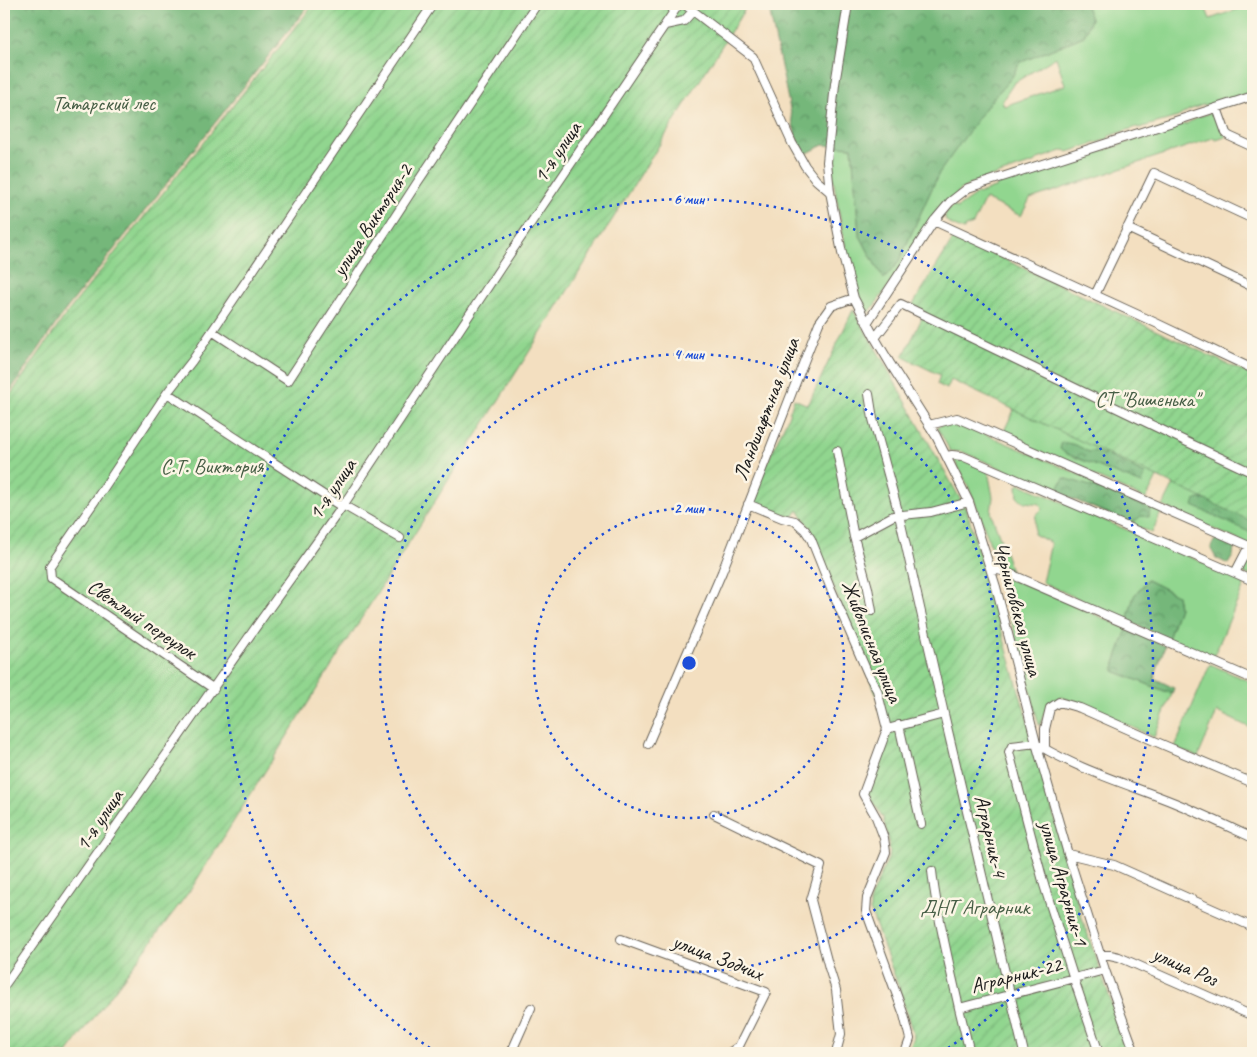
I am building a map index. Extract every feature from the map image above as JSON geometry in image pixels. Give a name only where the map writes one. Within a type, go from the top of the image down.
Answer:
[{"type":"street","points":[[400,538],[342,506],[167,393],[192,361],[433,4]]},
{"type":"street","name":"улица Виктория-2","points":[[212,330],[288,381],[537,4]]},
{"type":"street","name":"1-я улица","points":[[4,986],[342,506],[679,4]]},
{"type":"street","points":[[684,4],[753,57],[792,143],[805,166],[816,180],[830,192]]},
{"type":"street","name":"Черниговская улица","points":[[848,4],[835,84],[827,162],[830,192],[842,253],[854,298],[875,338],[947,456],[969,502],[991,571],[1036,743],[1068,854],[1105,970],[1135,1053]]},
{"type":"street","points":[[665,25],[684,21],[693,11]]},
{"type":"street","points":[[867,323],[934,221],[950,202],[968,188],[1253,96]]},
{"type":"street","points":[[1216,108],[1226,133],[1253,148]]},
{"type":"street","points":[[1095,295],[1154,173],[1253,220]]},
{"type":"street","points":[[934,221],[1253,369]]},
{"type":"street","points":[[1127,228],[1253,287]]},
{"type":"street","name":"Ландшафтная улица","points":[[648,744],[722,572],[819,323],[831,306],[854,298]]},
{"type":"street","points":[[875,338],[901,304],[1253,473]]},
{"type":"street","name":"Светлый переулок","points":[[167,393],[50,566],[50,578],[214,689]]},
{"type":"street","name":"Аграрник-4","points":[[869,394],[873,419],[899,515],[1024,1053]]},
{"type":"street","points":[[929,425],[957,418],[1249,546],[1235,574]]},
{"type":"street","points":[[838,451],[854,537],[868,588],[872,611]]},
{"type":"street","points":[[947,456],[962,456],[1253,581]]},
{"type":"street","points":[[854,537],[892,516],[931,512],[969,502]]},
{"type":"street","name":"Живописная улица","points":[[748,504],[782,518],[795,521],[805,530],[811,539],[838,606],[877,690],[887,729],[863,794],[882,831],[886,852],[867,898],[866,911],[904,1015],[910,1039],[905,1053]]},
{"type":"street","points":[[991,571],[1006,572],[1253,679]]},
{"type":"street","points":[[1045,748],[1045,729],[1050,708],[1059,702],[1080,708],[1253,782]]},
{"type":"street","points":[[887,729],[944,714]]},
{"type":"street","points":[[899,725],[921,824]]},
{"type":"street","points":[[1036,743],[1053,754],[1078,765],[1175,803],[1253,838]]},
{"type":"street","name":"улица Аграрник-1","points":[[1036,743],[1012,746],[1009,752],[1044,885],[1099,1053]]},
{"type":"street","points":[[714,814],[821,866],[812,900],[826,959],[836,990],[841,1034],[836,1053]]},
{"type":"street","points":[[1068,854],[1114,865],[1253,928]]},
{"type":"street","points":[[932,871],[945,946],[961,1007],[970,1053]]},
{"type":"street","name":"улица Зодчих","points":[[621,939],[766,992],[739,1046],[729,1053]]},
{"type":"street","name":"улица Роз","points":[[1100,955],[1119,957],[1253,1016]]},
{"type":"street","name":"Аграрник-22","points":[[961,1007],[1105,970]]},
{"type":"street","points":[[511,1053],[531,1008]]},
{"type":"green space","name":"Татарский лес","points":[[4,4],[310,4],[64,312],[4,400]]},
{"type":"green space","name":"С.Т. Виктория","points":[[314,4],[748,4],[191,889],[67,1053],[4,1053],[4,404],[67,313]]},
{"type":"green space","points":[[768,4],[1086,4],[1091,19],[1084,36],[1019,63],[1012,77],[989,103],[939,173],[898,263],[884,279],[859,234],[852,147],[823,145],[806,154],[796,138]]},
{"type":"green space","points":[[1086,4],[1204,4],[1210,19],[1241,8],[1240,4],[1253,4],[1253,92],[1214,105],[1203,105],[1189,110],[1178,117],[1137,127],[1068,152],[1065,150],[1038,159],[1036,162],[975,182],[960,190],[871,310],[868,312],[865,310],[861,305],[846,250],[830,162],[832,146],[852,147],[859,234],[884,279],[898,263],[939,173],[989,103],[1012,77],[1019,63],[1084,36],[1091,19]],"holes":[[[1056,57],[1065,85],[1004,106],[1002,101],[1014,83]]]},
{"type":"green space","points":[[1212,112],[1215,114],[1226,137],[1216,140],[1213,138],[1030,199],[1021,216],[985,199],[973,224],[965,227],[964,230],[946,221],[945,214],[953,205],[957,208],[977,194],[997,187],[996,182],[1038,168],[1043,170],[1138,139],[1140,135],[1161,129],[1174,128]]},
{"type":"green space","name":"СТ \"Вишенька\"","points":[[955,236],[1253,376],[1253,522],[951,380],[947,389],[937,384],[940,375],[903,357],[925,312],[912,306]]},
{"type":"green space","name":"ДНТ Аграрник","points":[[853,310],[967,511],[1081,915],[1129,1053],[908,1053],[914,1037],[898,985],[870,910],[870,899],[890,854],[883,818],[868,793],[891,732],[811,530],[798,510],[793,517],[777,513],[755,502],[753,494],[788,417],[794,399],[808,405]]},
{"type":"green space","points":[[1011,408],[1165,480],[1157,477],[1146,499],[1002,435],[1014,410]]},
{"type":"green space","points":[[948,422],[957,422],[1162,510],[1152,533],[963,452],[950,451],[937,427]]},
{"type":"green space","points":[[1062,442],[1076,445],[1089,452],[1096,451],[1145,474],[1142,484],[1067,454],[1060,449]]},
{"type":"green space","points":[[962,459],[988,471],[993,497],[991,513],[1011,571],[997,566],[973,498],[954,460]]},
{"type":"green space","points":[[1253,476],[1253,577],[1239,571],[1251,546],[1163,506],[1174,484],[1189,491]]},
{"type":"green space","points":[[1064,478],[1107,491],[1150,509],[1149,517],[1141,516],[1132,523],[1060,494],[1059,487]]},
{"type":"green space","points":[[1020,484],[1246,581],[1213,658],[1168,639],[1179,607],[1177,595],[1147,580],[1134,596],[1127,621],[1042,582],[1051,543],[1034,534],[1036,515],[1042,509],[1040,504],[1025,502],[1018,498],[1017,486]]},
{"type":"green space","points":[[1201,499],[1214,502],[1253,520],[1253,532],[1193,506],[1195,500]]},
{"type":"green space","points":[[1222,537],[1234,547],[1233,556],[1228,564],[1216,558],[1211,549],[1214,541]]},
{"type":"green space","points":[[1006,574],[1127,629],[1114,671],[1172,694],[1154,737],[1061,697],[1047,708],[1039,725],[999,575]]},
{"type":"green space","points":[[1147,580],[1177,595],[1179,607],[1168,639],[1127,621],[1134,596]]},
{"type":"green space","points":[[1127,629],[1165,646],[1154,678],[1174,688],[1172,694],[1114,671]]},
{"type":"green space","points":[[1210,664],[1253,683],[1253,729],[1217,712],[1198,757],[1175,747]]}]
